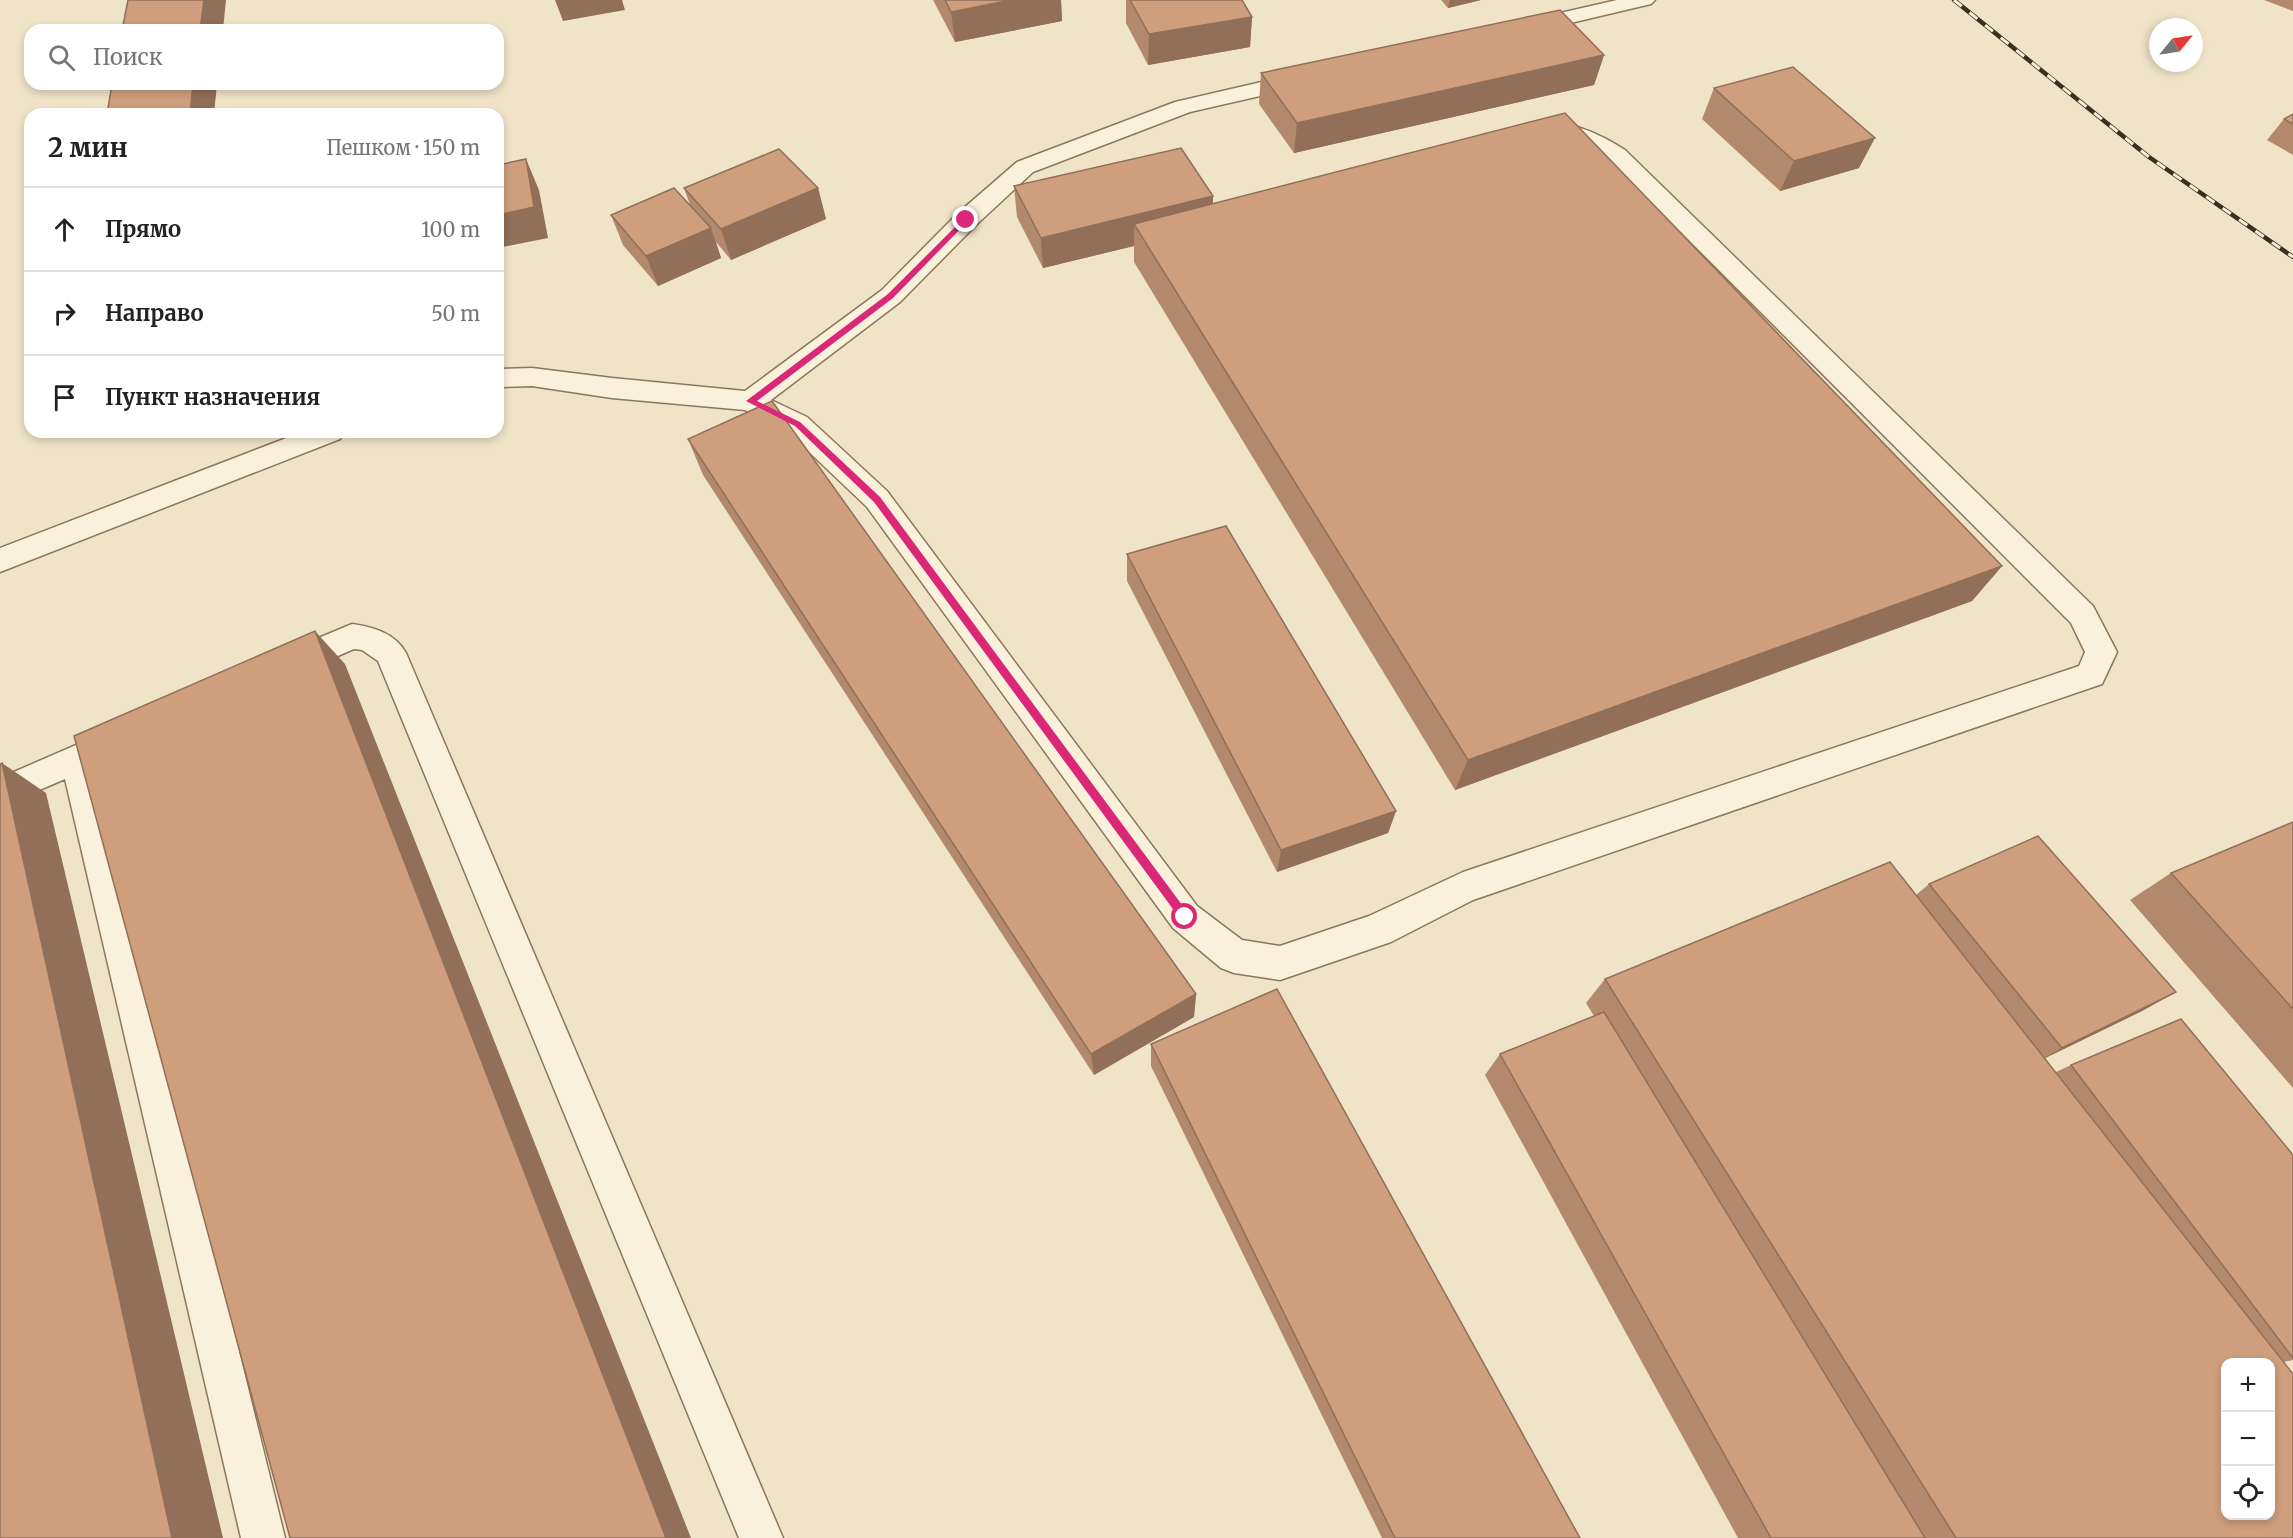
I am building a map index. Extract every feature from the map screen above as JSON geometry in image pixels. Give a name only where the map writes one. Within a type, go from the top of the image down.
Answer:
[{"type":"lane","points":[[1506,32],[1644,0]]},
{"type":"lane","points":[[750,401],[891,296],[966,220],[1025,167],[1183,107],[1321,75]]},
{"type":"lane","points":[[504,378],[532,377],[612,388],[750,401],[797,424],[877,499],[1185,917],[1234,956],[1280,963],[1378,930],[1462,888],[2091,675],[2101,652],[2082,615],[1617,154],[1595,140],[1571,131],[1542,129],[1519,135]]},
{"type":"lane","points":[[0,560],[315,438]]},
{"type":"lane","points":[[257,678],[352,636],[370,639],[390,653],[761,1538]]},
{"type":"lane","points":[[0,793],[151,726]]},
{"type":"lane","points":[[77,759],[263,1538]]},
{"type":"building","points":[[128,0],[204,0],[201,24],[123,24]]},
{"type":"building","points":[[945,0],[1011,0],[951,12]]},
{"type":"building","points":[[1130,0],[1242,0],[1252,17],[1149,34]]},
{"type":"building","points":[[1560,10],[1604,55],[1297,123],[1261,73]]},
{"type":"building","points":[[1793,67],[1875,138],[1794,161],[1714,88]]},
{"type":"building","points":[[111,90],[192,90],[191,108],[108,108]]},
{"type":"building","points":[[1565,113],[2002,566],[1468,760],[1134,224]]},
{"type":"building","points":[[2293,114],[2293,124],[2284,119]]},
{"type":"building","points":[[1181,148],[1213,196],[1041,238],[1014,186]]},
{"type":"building","points":[[779,149],[818,188],[721,229],[684,188]]},
{"type":"building","points":[[526,159],[534,207],[504,214],[504,164]]},
{"type":"building","points":[[674,188],[711,228],[646,256],[611,215]]},
{"type":"building","points":[[772,401],[1196,994],[1091,1054],[688,439]]},
{"type":"building","points":[[1226,526],[1396,811],[1281,850],[1127,554]]},
{"type":"building","points":[[315,631],[666,1538],[290,1538],[74,736]]},
{"type":"building","points":[[2,763],[172,1538],[0,1538],[0,764]]},
{"type":"building","points":[[2293,822],[2293,1009],[2171,873]]},
{"type":"building","points":[[2038,836],[2176,992],[2062,1048],[1929,884]]},
{"type":"building","points":[[1890,862],[2293,1374],[2293,1538],[1956,1538],[1605,979]]},
{"type":"building","points":[[1277,989],[1580,1538],[1395,1538],[1151,1044]]},
{"type":"building","points":[[1604,1012],[1925,1538],[1771,1538],[1500,1054]]},
{"type":"building","points":[[2181,1019],[2293,1155],[2293,1358],[2071,1065]]},
{"type":"railway","points":[[1954,0],[2149,157],[2293,257]]},
{"type":"route","points":[[966,220],[891,296],[750,401],[797,424],[877,499],[1185,917]]}]
